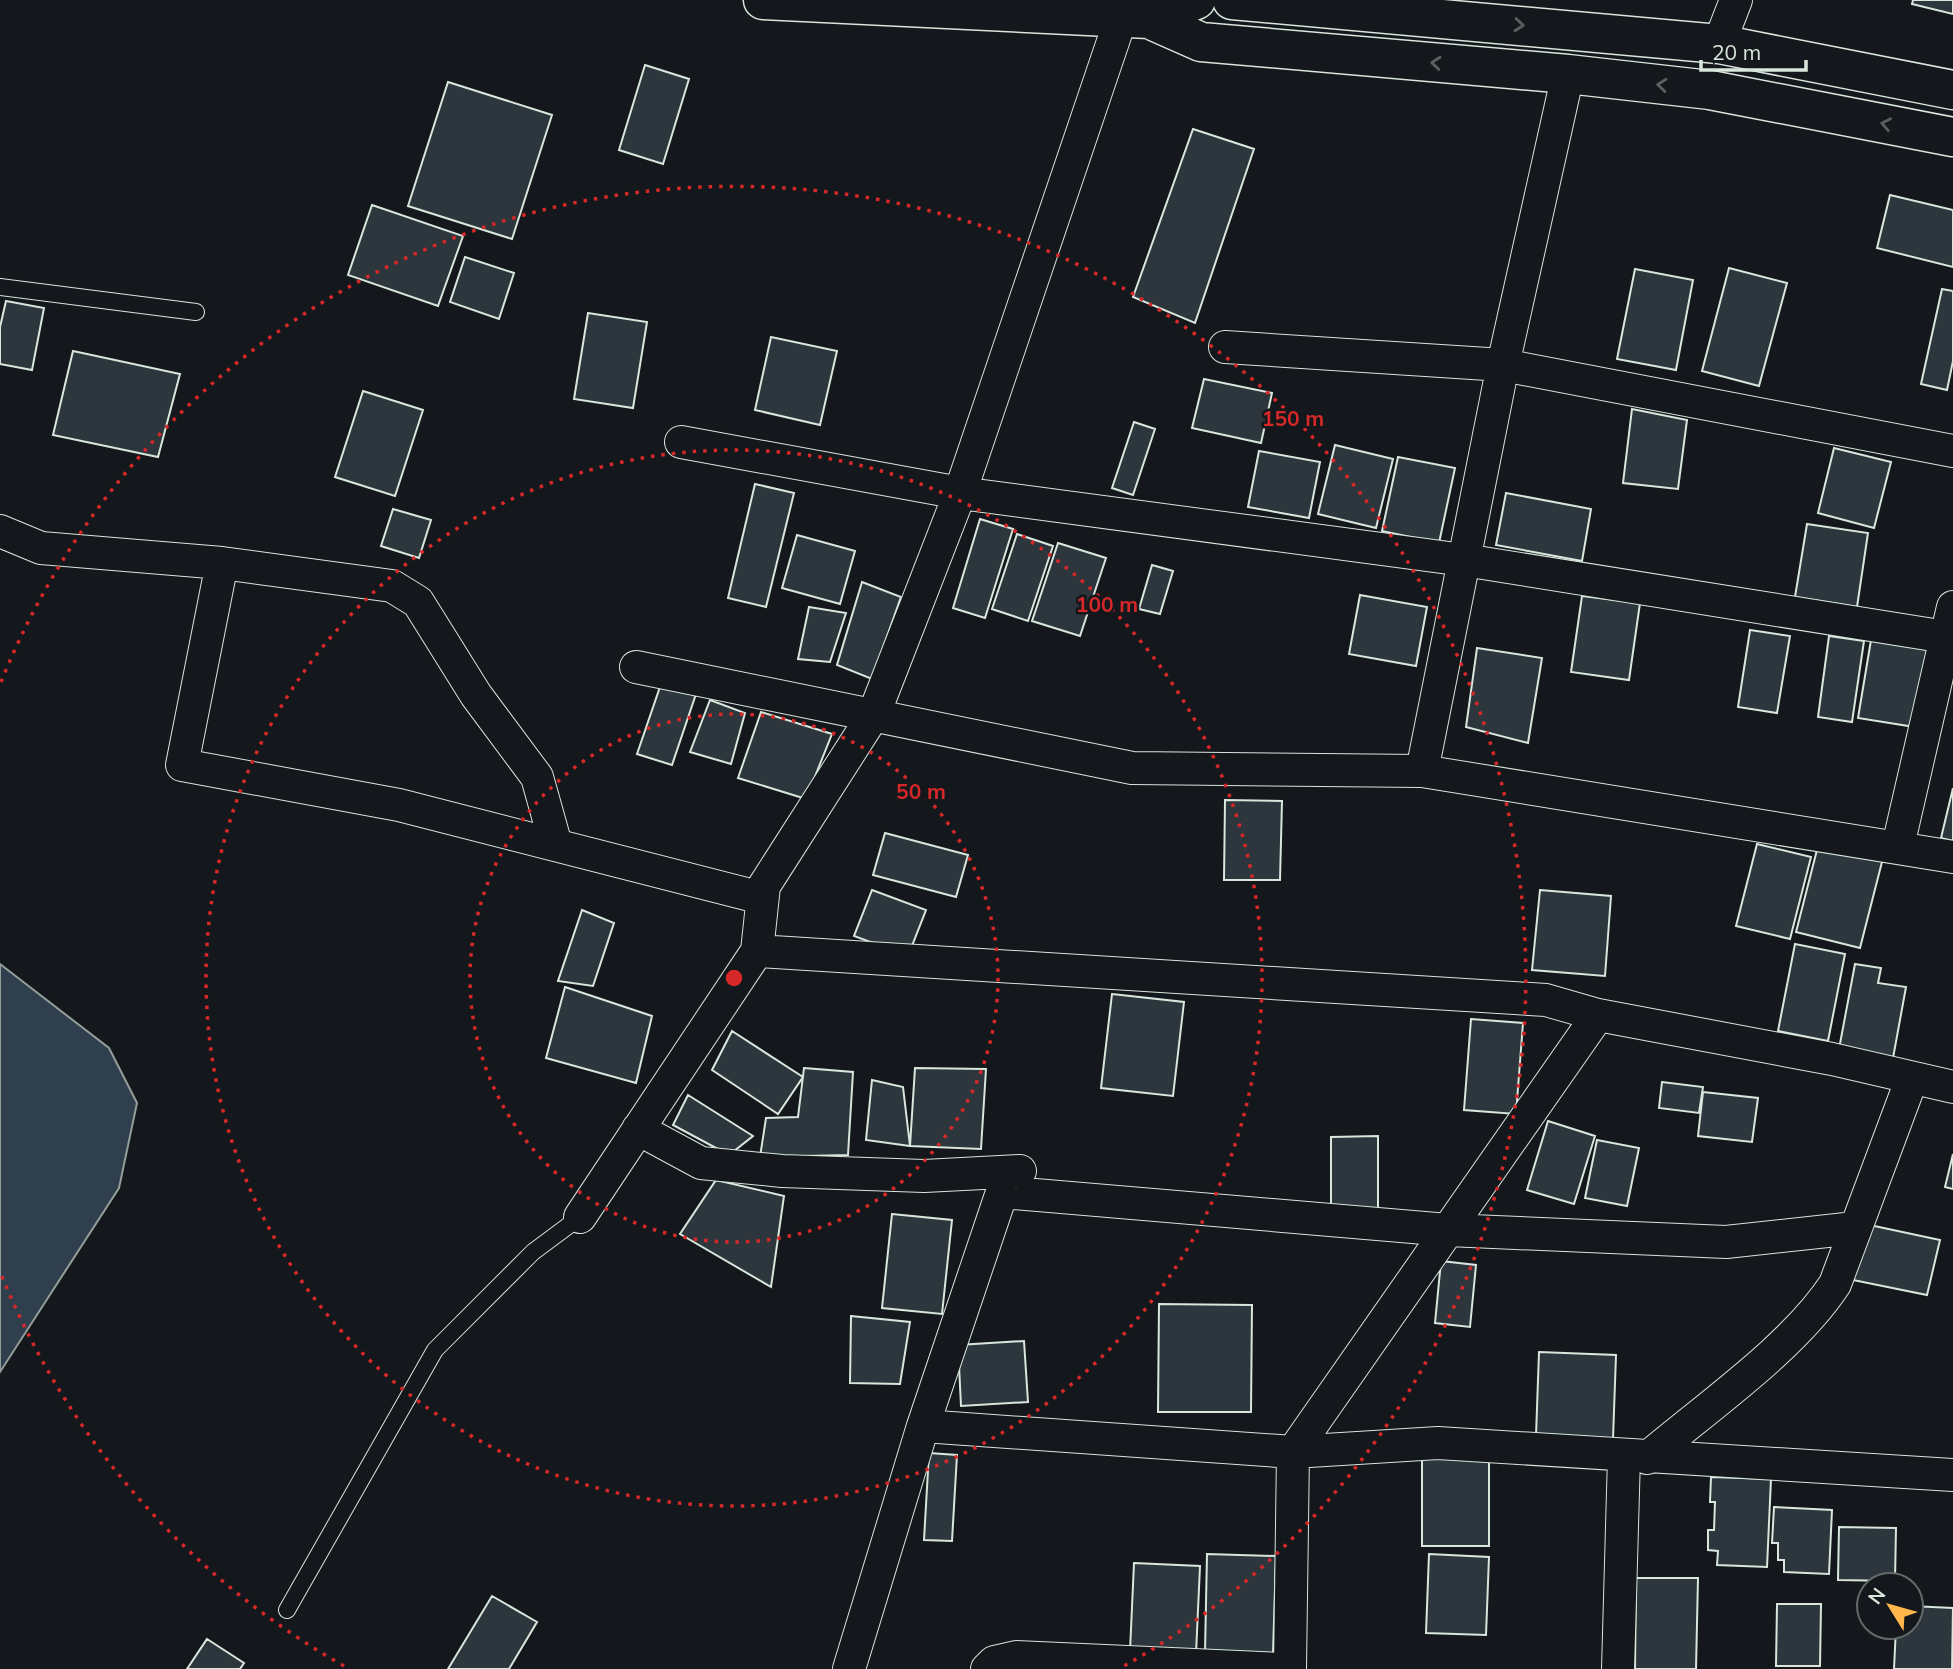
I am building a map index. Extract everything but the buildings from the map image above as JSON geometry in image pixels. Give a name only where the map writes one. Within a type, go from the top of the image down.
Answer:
[{"type":"highway","points":[[763,0],[1027,7],[1135,19],[1201,42],[1568,74],[1710,90],[1953,137]]},
{"type":"highway","points":[[1135,19],[1196,0]]},
{"type":"highway","points":[[1231,0],[1417,8],[1719,44],[1953,90]]},
{"type":"street","points":[[1719,44],[1736,0]]},
{"type":"street","points":[[580,1217],[757,951],[764,886],[874,715],[960,494],[1135,19]]},
{"type":"street","points":[[1422,771],[1503,365],[1568,74]]},
{"type":"street","points":[[1224,347],[1503,365],[1953,451]]},
{"type":"street","points":[[681,442],[960,494],[1950,622],[1898,846]]},
{"type":"street","points":[[0,531],[41,548],[222,564],[393,586],[418,602],[476,695],[537,778],[556,845]]},
{"type":"street","points":[[222,564],[182,765],[399,805],[762,898]]},
{"type":"street","points":[[636,667],[1132,768],[1422,771],[1953,857]]},
{"type":"street","points":[[757,951],[1546,1000],[1598,1015],[1832,1059],[1953,1087]]},
{"type":"street","points":[[1290,1669],[1293,1452],[1598,1015]]},
{"type":"street","points":[[1618,1669],[1636,1457],[1796,1332],[1819,1308],[1835,1284],[1912,1078]]},
{"type":"street","points":[[638,1129],[701,1163],[782,1171],[924,1176],[1020,1171],[1002,1192],[923,1426],[849,1669]]},
{"type":"street","points":[[1002,1192],[1448,1230],[1727,1242],[1855,1228]]},
{"type":"street","points":[[923,1426],[1293,1452],[1438,1443],[1953,1475]]},
{"type":"street","points":[[987,1669],[994,1662],[1016,1657],[1280,1669]]},
{"type":"lane","points":[[0,287],[196,312]]},
{"type":"lane","points":[[287,1610],[435,1350],[533,1252],[580,1217]]},
{"type":"water","points":[[0,964],[109,1048],[137,1103],[119,1188],[0,1372]]}]
